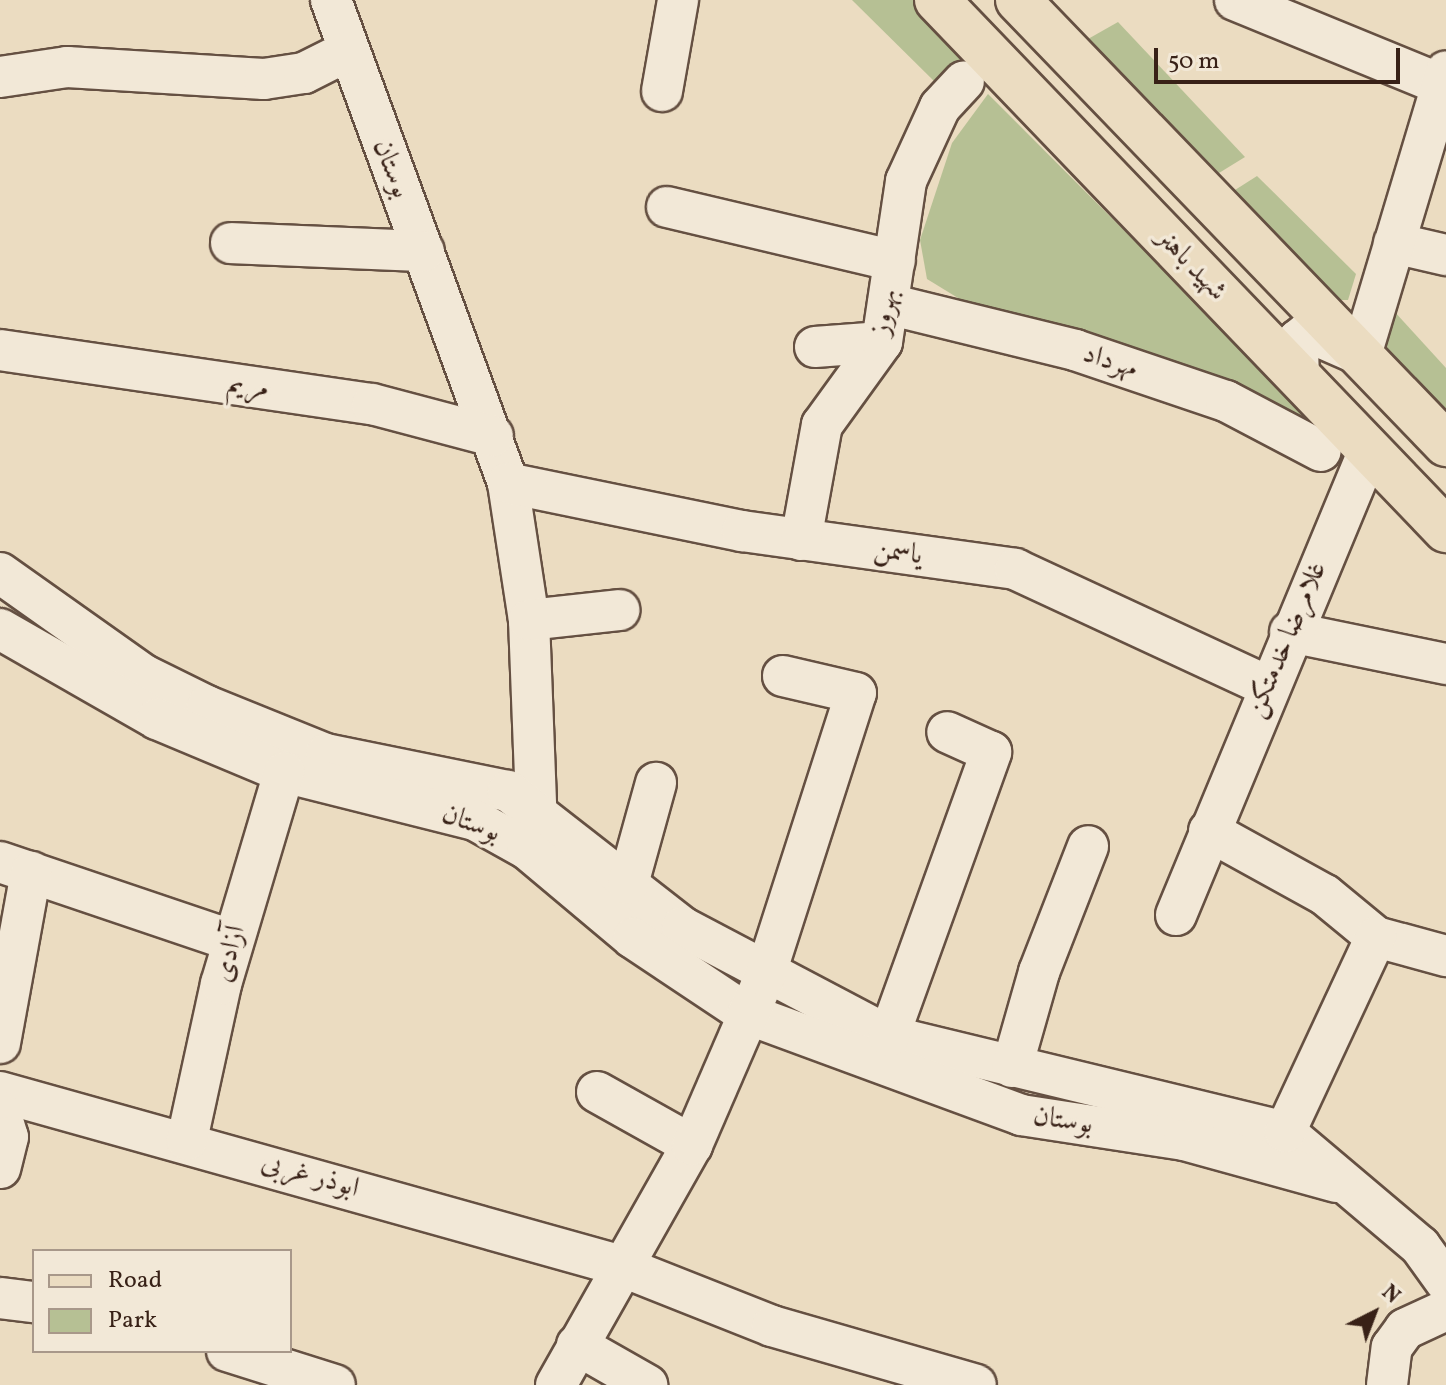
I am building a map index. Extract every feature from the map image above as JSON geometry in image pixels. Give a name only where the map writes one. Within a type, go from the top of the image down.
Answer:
[{"type":"main road","name":"شهید باهنر","points":[[937,0],[1446,530]]},
{"type":"main road","points":[[1018,0],[1446,444]]},
{"type":"street","name":"بوستان","points":[[331,0],[346,52],[424,251],[508,483],[529,620],[536,805]]},
{"type":"street","points":[[1235,0],[1444,78],[1361,355],[1308,332],[1298,340],[1299,378]]},
{"type":"street","points":[[662,91],[665,9]]},
{"type":"street","points":[[0,77],[67,67],[264,79],[304,73],[346,52]]},
{"type":"street","name":"بهروز","points":[[801,540],[822,425],[885,323],[906,181],[940,107],[964,81]]},
{"type":"street","points":[[667,207],[895,261]]},
{"type":"street","points":[[231,243],[424,251]]},
{"type":"street","points":[[1394,243],[1446,255]]},
{"type":"street","name":"مهرداد","points":[[815,347],[885,323],[1090,355],[1226,401],[1321,451]]},
{"type":"street","name":"مریم","points":[[0,350],[372,404],[493,436]]},
{"type":"street","name":"غلامرضا خدمتکن","points":[[1176,915],[1267,686],[1369,450]]},
{"type":"street","name":"یاسمن","points":[[508,483],[801,540],[1015,569],[1267,686]]},
{"type":"street","name":"بوستان","points":[[0,573],[144,675],[207,706],[326,754],[508,791],[536,805],[628,884],[765,976],[889,1036],[1285,1132]]},
{"type":"street","points":[[529,620],[619,610]]},
{"type":"street","name":"بوستان","points":[[0,629],[157,719],[284,772],[475,820],[527,849],[633,938],[747,1014],[1021,1115],[1184,1140],[1336,1182]]},
{"type":"street","points":[[1290,632],[1446,664]]},
{"type":"street","points":[[556,1385],[618,1265],[692,1145],[765,976],[856,693],[783,676]]},
{"type":"street","points":[[889,1036],[991,752],[947,732]]},
{"type":"street","name":"آزادی","points":[[187,1140],[233,941],[284,772]]},
{"type":"street","points":[[628,884],[656,783]]},
{"type":"street","points":[[1209,831],[1325,895],[1376,937],[1445,953]]},
{"type":"street","points":[[1012,1067],[1088,846]]},
{"type":"street","points":[[0,1043],[16,867],[233,941]]},
{"type":"street","points":[[1376,937],[1285,1132],[1336,1182],[1420,1246],[1446,1282]]},
{"type":"street","name":"ابوذر غربی","points":[[0,1092],[187,1140],[618,1265],[772,1326],[976,1385]]},
{"type":"street","points":[[597,1092],[692,1145]]},
{"type":"street","points":[[0,1111],[8,1137],[0,1168]]},
{"type":"street","points":[[1379,1379],[1405,1329],[1420,1246]]},
{"type":"street","points":[[0,1298],[32,1302]]},
{"type":"street","points":[[1405,1329],[1446,1310]]},
{"type":"street","points":[[577,1345],[647,1385]]},
{"type":"street","points":[[233,1353],[335,1385]]},
{"type":"green space","points":[[852,0],[913,0],[969,57],[939,86]]},
{"type":"green space","points":[[1118,22],[1245,157],[1219,173],[1088,39]]},
{"type":"green space","points":[[988,94],[1336,443],[976,309],[927,279],[920,240],[952,143]]},
{"type":"green space","points":[[1257,176],[1356,274],[1348,300],[1330,300],[1235,190]]},
{"type":"green space","points":[[1393,310],[1446,368],[1446,421],[1376,348]]}]
